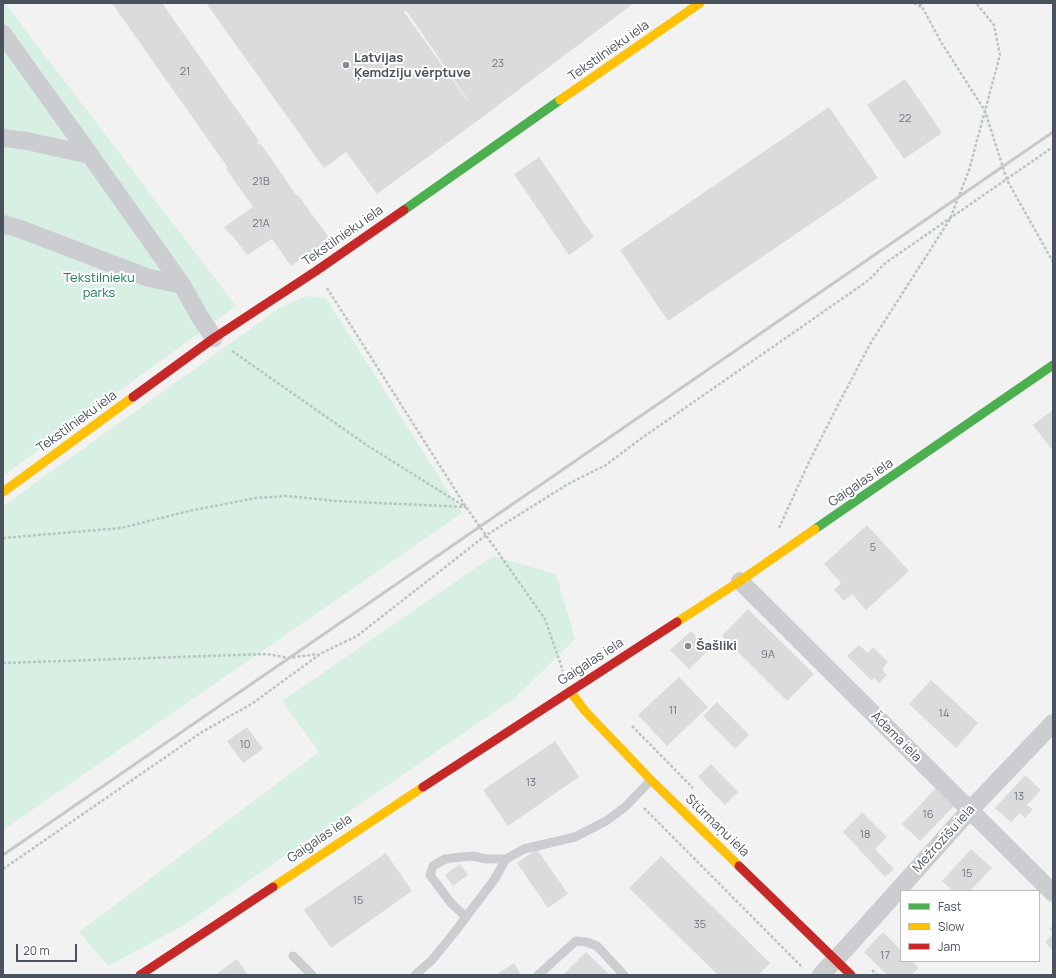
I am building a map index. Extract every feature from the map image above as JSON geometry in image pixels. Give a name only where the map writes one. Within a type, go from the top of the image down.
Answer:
[{"type":"street","name":"Tekstilnieku iela","points":[[3,492],[214,338],[316,271],[700,3]]},
{"type":"street","points":[[3,34],[182,285],[214,338]]},
{"type":"street","points":[[3,138],[90,155]]},
{"type":"street","points":[[3,224],[20,229],[149,278],[182,285]]},
{"type":"street","name":"Gaigalas iela","points":[[140,975],[490,742],[740,581],[1053,365]]},
{"type":"street","name":"Ādama iela","points":[[740,581],[1053,893]]},
{"type":"street","name":"Stūrmaņu iela","points":[[570,691],[585,711],[651,780],[851,975]]},
{"type":"street","name":"Mežrozīšu iela","points":[[813,973],[836,960],[970,810],[1053,723]]},
{"type":"lane","points":[[466,917],[451,903],[430,875],[433,866],[445,859],[461,857],[473,856],[486,859],[506,859],[524,849],[575,837],[606,821],[625,807],[651,780]]},
{"type":"lane","points":[[415,975],[432,960],[466,917],[494,880],[506,859]]},
{"type":"lane","points":[[538,975],[576,941],[587,942],[597,946],[624,975]]},
{"type":"lane","points":[[293,956],[312,975]]},
{"type":"path","points":[[914,3],[923,8]]},
{"type":"path","points":[[921,3],[941,42],[985,111],[1007,180],[1053,262]]},
{"type":"path","points":[[777,532],[809,462],[870,344],[950,219],[969,170],[1000,55],[994,25],[976,3]]},
{"type":"path","points":[[3,869],[202,732],[253,703],[320,654],[357,636],[485,536],[568,484],[606,465],[639,440],[869,280],[884,264],[1053,147]]},
{"type":"path","points":[[316,271],[485,536],[545,619],[570,691]]},
{"type":"path","points":[[214,338],[368,446],[466,507]]},
{"type":"path","points":[[3,538],[121,528],[189,511],[256,498],[288,496],[335,501],[466,507]]},
{"type":"path","points":[[3,663],[267,654],[288,658],[320,654]]},
{"type":"path","points":[[630,724],[697,793]]},
{"type":"path","points":[[634,798],[813,973]]},
{"type":"path","points":[[848,946],[877,975]]},
{"type":"green space","name":"Tekstilnieku parks","points":[[3,3],[5,3],[236,306],[3,476]]},
{"type":"green space","points":[[307,296],[326,298],[462,513],[3,830],[3,506],[281,307]]},
{"type":"green space","points":[[493,556],[556,574],[575,639],[516,697],[184,925],[108,966],[79,932],[319,752],[282,701]]},
{"type":"building","points":[[112,3],[162,3],[259,141],[257,142],[260,145],[261,144],[297,196],[298,195],[330,239],[291,266],[272,239],[247,255],[224,227],[253,207],[226,169],[228,168]]},
{"type":"building","name":"Latvijas Ķemdziju vērptuve","points":[[206,3],[634,3],[480,119],[377,194],[346,152],[324,168]],"holes":[[[406,10],[468,100],[404,12]]]},
{"type":"building","points":[[905,79],[942,133],[904,159],[867,105]]},
{"type":"building","points":[[829,107],[878,178],[668,321],[620,250]]},
{"type":"building","points":[[539,157],[594,237],[569,255],[514,174]]},
{"type":"building","points":[[1053,410],[1053,451],[1033,425]]},
{"type":"building","points":[[867,525],[909,571],[866,610],[852,594],[844,601],[834,590],[841,583],[824,564]]},
{"type":"building","points":[[748,609],[814,674],[787,701],[722,636]]},
{"type":"building","points":[[691,631],[709,650],[689,669],[670,650]]},
{"type":"building","points":[[859,645],[868,653],[873,647],[888,662],[882,670],[887,675],[879,683],[874,678],[872,681],[847,656]]},
{"type":"building","points":[[679,677],[708,707],[667,746],[638,715]]},
{"type":"building","points":[[931,680],[978,723],[956,748],[909,704]]},
{"type":"building","points":[[717,702],[749,735],[735,749],[703,716]]},
{"type":"building","points":[[247,727],[263,749],[243,763],[227,741]]},
{"type":"building","points":[[555,741],[579,777],[508,826],[483,790]]},
{"type":"building","points":[[711,764],[738,792],[725,805],[698,777]]},
{"type":"building","points":[[1025,775],[1041,790],[1027,805],[1033,809],[1025,818],[1020,813],[1011,822],[995,808]]},
{"type":"building","points":[[936,788],[954,806],[920,841],[902,824]]},
{"type":"building","points":[[862,812],[887,837],[875,849],[894,869],[885,877],[843,832]]},
{"type":"building","points":[[537,849],[568,894],[548,908],[517,863]]},
{"type":"building","points":[[971,849],[992,868],[971,890],[952,890],[942,881]]},
{"type":"building","points":[[386,853],[412,891],[331,948],[304,910]]},
{"type":"building","points":[[661,856],[770,963],[758,975],[718,975],[629,888]]},
{"type":"building","points":[[460,864],[468,875],[453,886],[445,875]]},
{"type":"building","points":[[1053,925],[1053,933],[1049,929]]},
{"type":"building","points":[[883,932],[900,949],[900,962],[913,962],[919,968],[911,975],[887,975],[864,952]]},
{"type":"building","points":[[1053,934],[1053,951],[1045,942]]},
{"type":"building","points":[[586,952],[610,975],[563,975]]},
{"type":"building","points":[[237,959],[248,975],[215,975]]},
{"type":"building","points":[[514,963],[521,975],[496,975]]},
{"type":"railway","points":[[3,855],[1053,132]]},
{"type":"traffic: fast","points":[[404,210],[560,100]]},
{"type":"traffic: fast","points":[[815,529],[1053,365]]},
{"type":"traffic: slow","points":[[560,100],[700,3]]},
{"type":"traffic: slow","points":[[3,492],[133,397]]},
{"type":"traffic: slow","points":[[677,622],[740,581],[815,529]]},
{"type":"traffic: slow","points":[[570,691],[585,711],[651,780],[739,866]]},
{"type":"traffic: slow","points":[[273,887],[423,787]]},
{"type":"traffic: jam","points":[[133,397],[214,338],[316,271],[404,210]]},
{"type":"traffic: jam","points":[[423,787],[677,622]]},
{"type":"traffic: jam","points":[[739,866],[851,975]]},
{"type":"traffic: jam","points":[[140,975],[273,887]]},
{"type":"place","name":"Latvijas Ķemdziju vērptuve","points":[[346,65]]},
{"type":"place","name":"Šašliki","points":[[688,646]]}]
